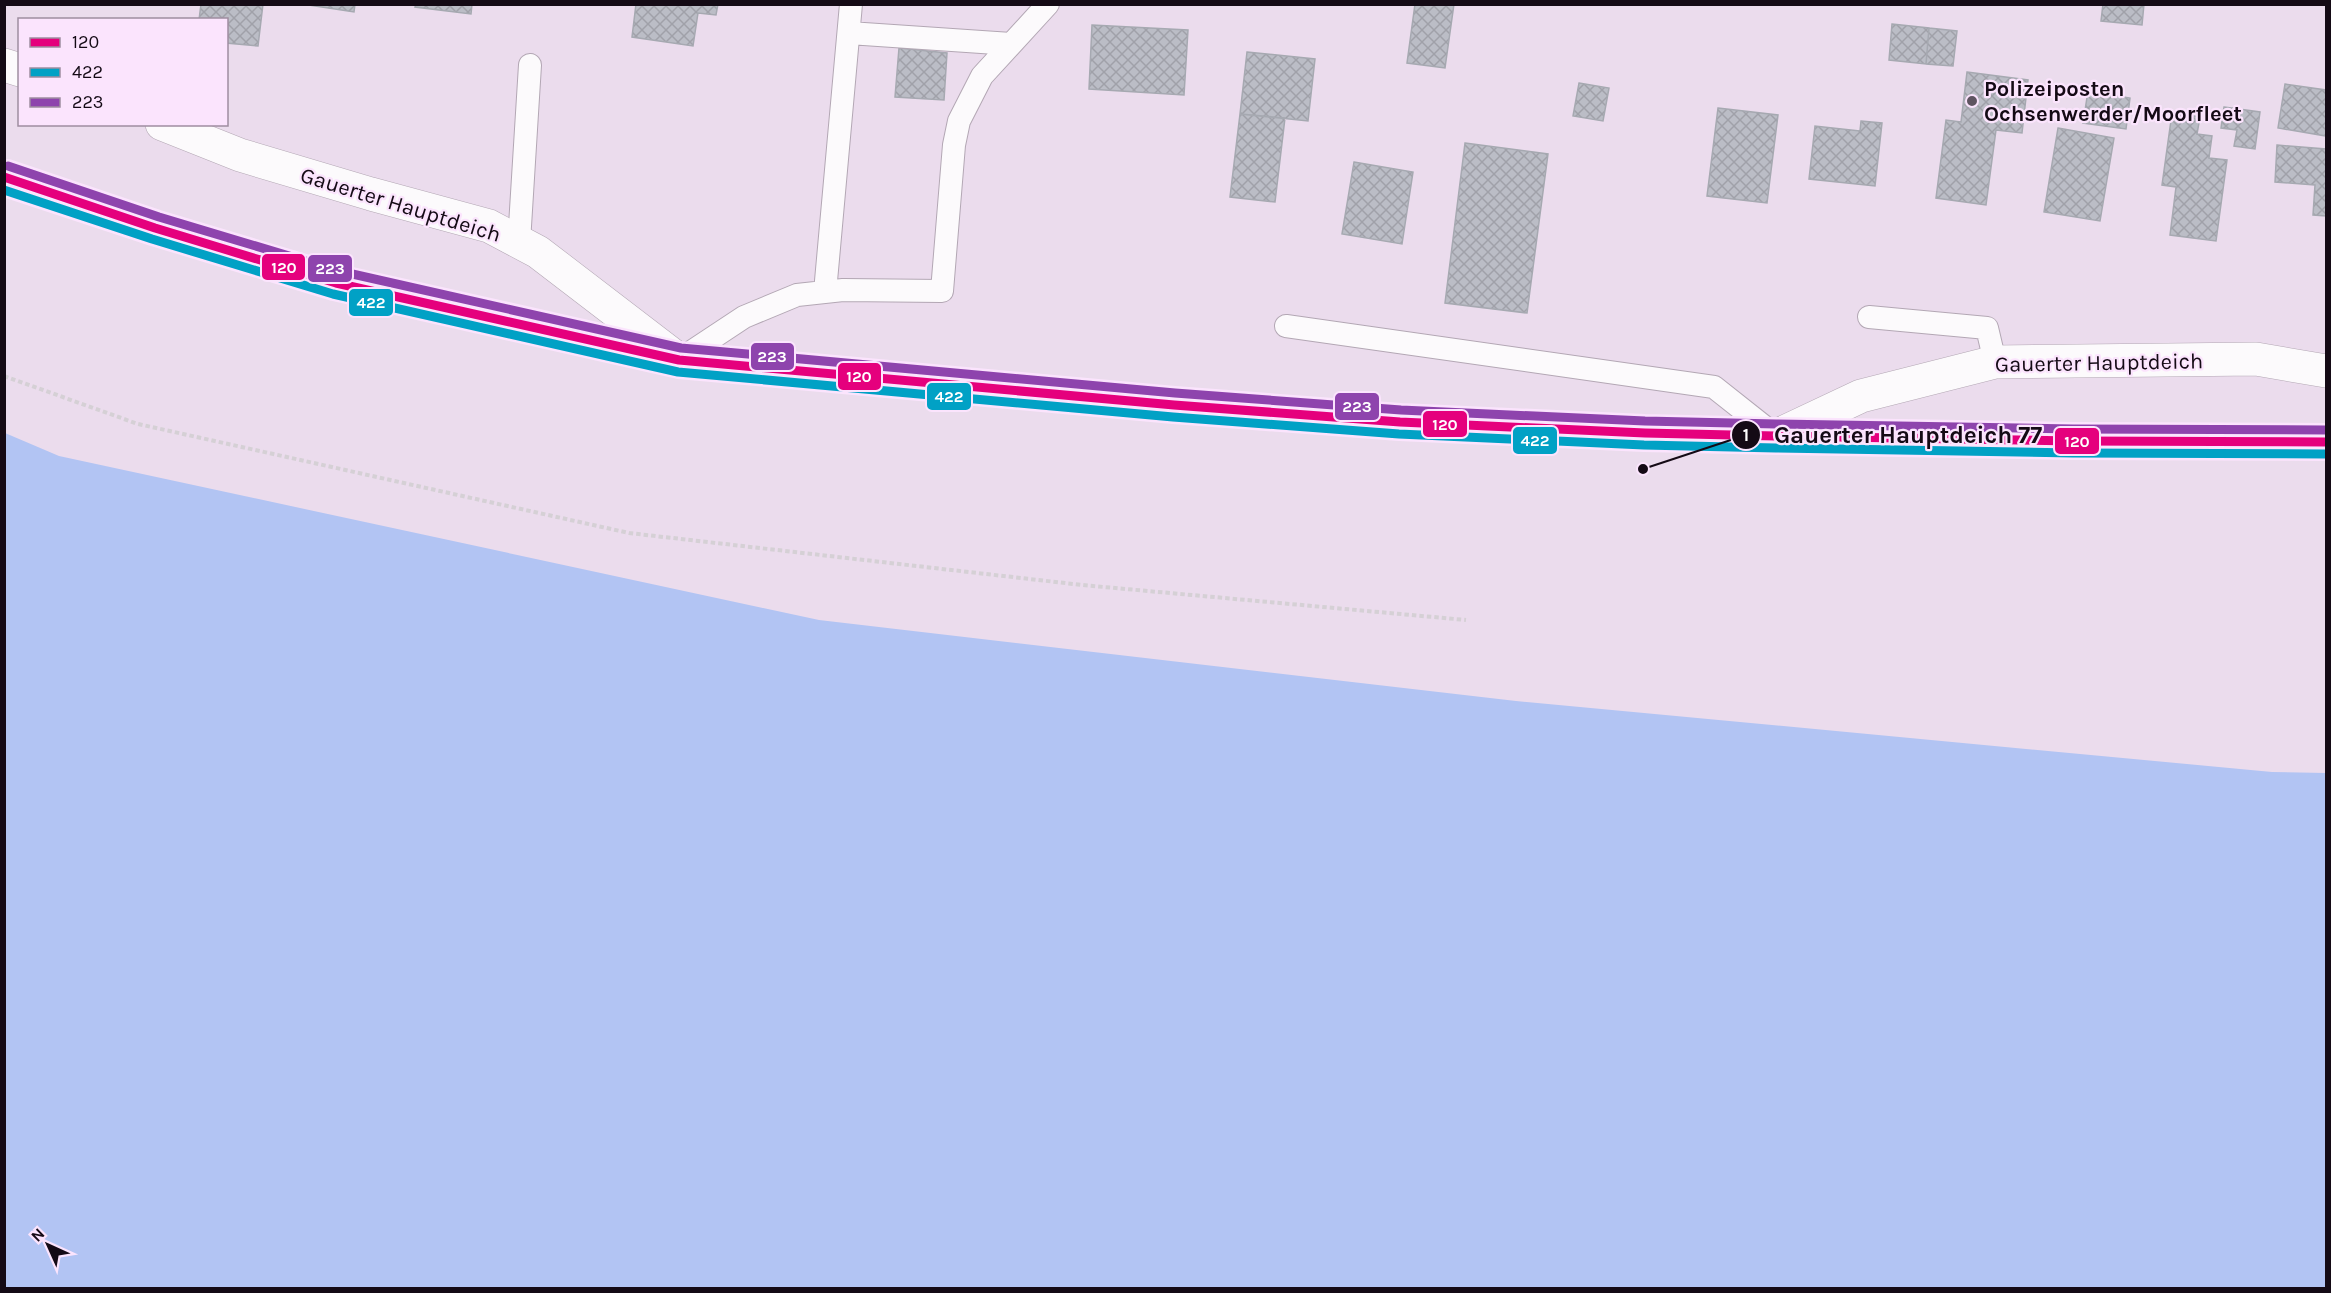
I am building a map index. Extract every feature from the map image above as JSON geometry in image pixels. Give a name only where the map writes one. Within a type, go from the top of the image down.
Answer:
[{"type":"street","name":"Gauerter Hauptdeich","points":[[167,126],[240,155],[489,226],[538,252],[679,360]]},
{"type":"street","name":"Gauerter Hauptdeich","points":[[4,177],[155,228],[336,283],[679,360],[1174,405],[1400,422],[1645,433],[1776,436],[2085,442],[2326,442]]},
{"type":"street","name":"Gauerter Hauptdeich","points":[[1776,436],[1861,396],[1995,362],[2256,359],[2326,371]]},
{"type":"lane","points":[[825,292],[851,4]]},
{"type":"lane","points":[[679,360],[744,317],[797,295],[843,290],[942,291],[954,146],[959,121],[982,76],[1048,4]]},
{"type":"lane","points":[[849,33],[1011,44]]},
{"type":"lane","points":[[519,242],[530,65]]},
{"type":"lane","points":[[1869,317],[1987,328],[1995,362]]},
{"type":"lane","points":[[1286,326],[1714,387],[1776,436]]},
{"type":"path","points":[[4,376],[138,424],[629,533],[1082,585],[1466,620]]},
{"type":"water","points":[[5,433],[59,456],[819,620],[1516,701],[2272,772],[2326,773],[2326,1288],[5,1288]]},
{"type":"building","points":[[201,4],[263,4],[258,46],[228,43],[228,18],[199,18]]},
{"type":"building","points":[[302,4],[355,4],[354,12]]},
{"type":"building","points":[[416,4],[472,4],[471,14],[415,7]]},
{"type":"building","points":[[636,4],[718,4],[716,15],[698,13],[693,46],[632,37]]},
{"type":"building","points":[[1415,4],[1454,4],[1445,68],[1407,63]]},
{"type":"building","points":[[2103,4],[2144,4],[2142,25],[2101,21]]},
{"type":"building","points":[[1892,24],[1929,28],[1926,64],[1889,60]]},
{"type":"building","points":[[1092,25],[1188,30],[1184,95],[1089,89]]},
{"type":"building","points":[[1929,28],[1957,31],[1953,66],[1926,64]]},
{"type":"building","points":[[899,48],[947,53],[944,100],[895,97]]},
{"type":"building","points":[[1247,52],[1315,59],[1308,121],[1240,114]]},
{"type":"building","points":[[1967,72],[2028,80],[2022,133],[1996,130],[1986,205],[1936,198],[1946,120],[1961,122]]},
{"type":"building","points":[[1579,83],[1609,88],[1603,121],[1573,116]]},
{"type":"building","points":[[2285,84],[2326,90],[2326,136],[2278,128]]},
{"type":"building","points":[[2088,91],[2130,98],[2126,129],[2083,123]]},
{"type":"building","points":[[2224,107],[2260,112],[2255,149],[2234,146],[2237,130],[2221,128]]},
{"type":"building","points":[[1718,108],[1778,115],[1767,203],[1707,196]]},
{"type":"building","points":[[2172,113],[2200,117],[2197,134],[2212,136],[2209,158],[2227,160],[2216,241],[2170,235],[2176,187],[2162,185]]},
{"type":"building","points":[[1240,114],[1285,118],[1275,202],[1230,197]]},
{"type":"building","points":[[1861,121],[1882,123],[1875,186],[1809,179],[1815,126],[1860,131]]},
{"type":"building","points":[[2058,128],[2114,138],[2100,221],[2044,212]]},
{"type":"building","points":[[1465,143],[1548,154],[1527,313],[1445,303]]},
{"type":"building","points":[[2277,145],[2326,149],[2326,216],[2313,215],[2315,185],[2275,182]]},
{"type":"building","points":[[1354,162],[1413,172],[1402,244],[1342,234]]},
{"type":"transit line","name":"223","points":[[8,166],[159,217],[339,271],[681,348],[1175,393],[1401,410],[1645,421],[1776,424],[2326,430]]},
{"type":"transit line","name":"120","points":[[4,177],[155,228],[336,283],[679,360],[1174,405],[1400,422],[1645,433],[1776,436],[2326,442]]},
{"type":"transit line","name":"422","points":[[4,190],[152,239],[333,294],[678,372],[1173,417],[1399,434],[1644,445],[1776,448],[2326,454]]},
{"type":"place","name":"Polizeiposten Ochsenwerder/Moorfleet","points":[[1972,101]]},
{"type":"place","name":"Gauerter Hauptdeich 77","points":[[1643,469]]}]
